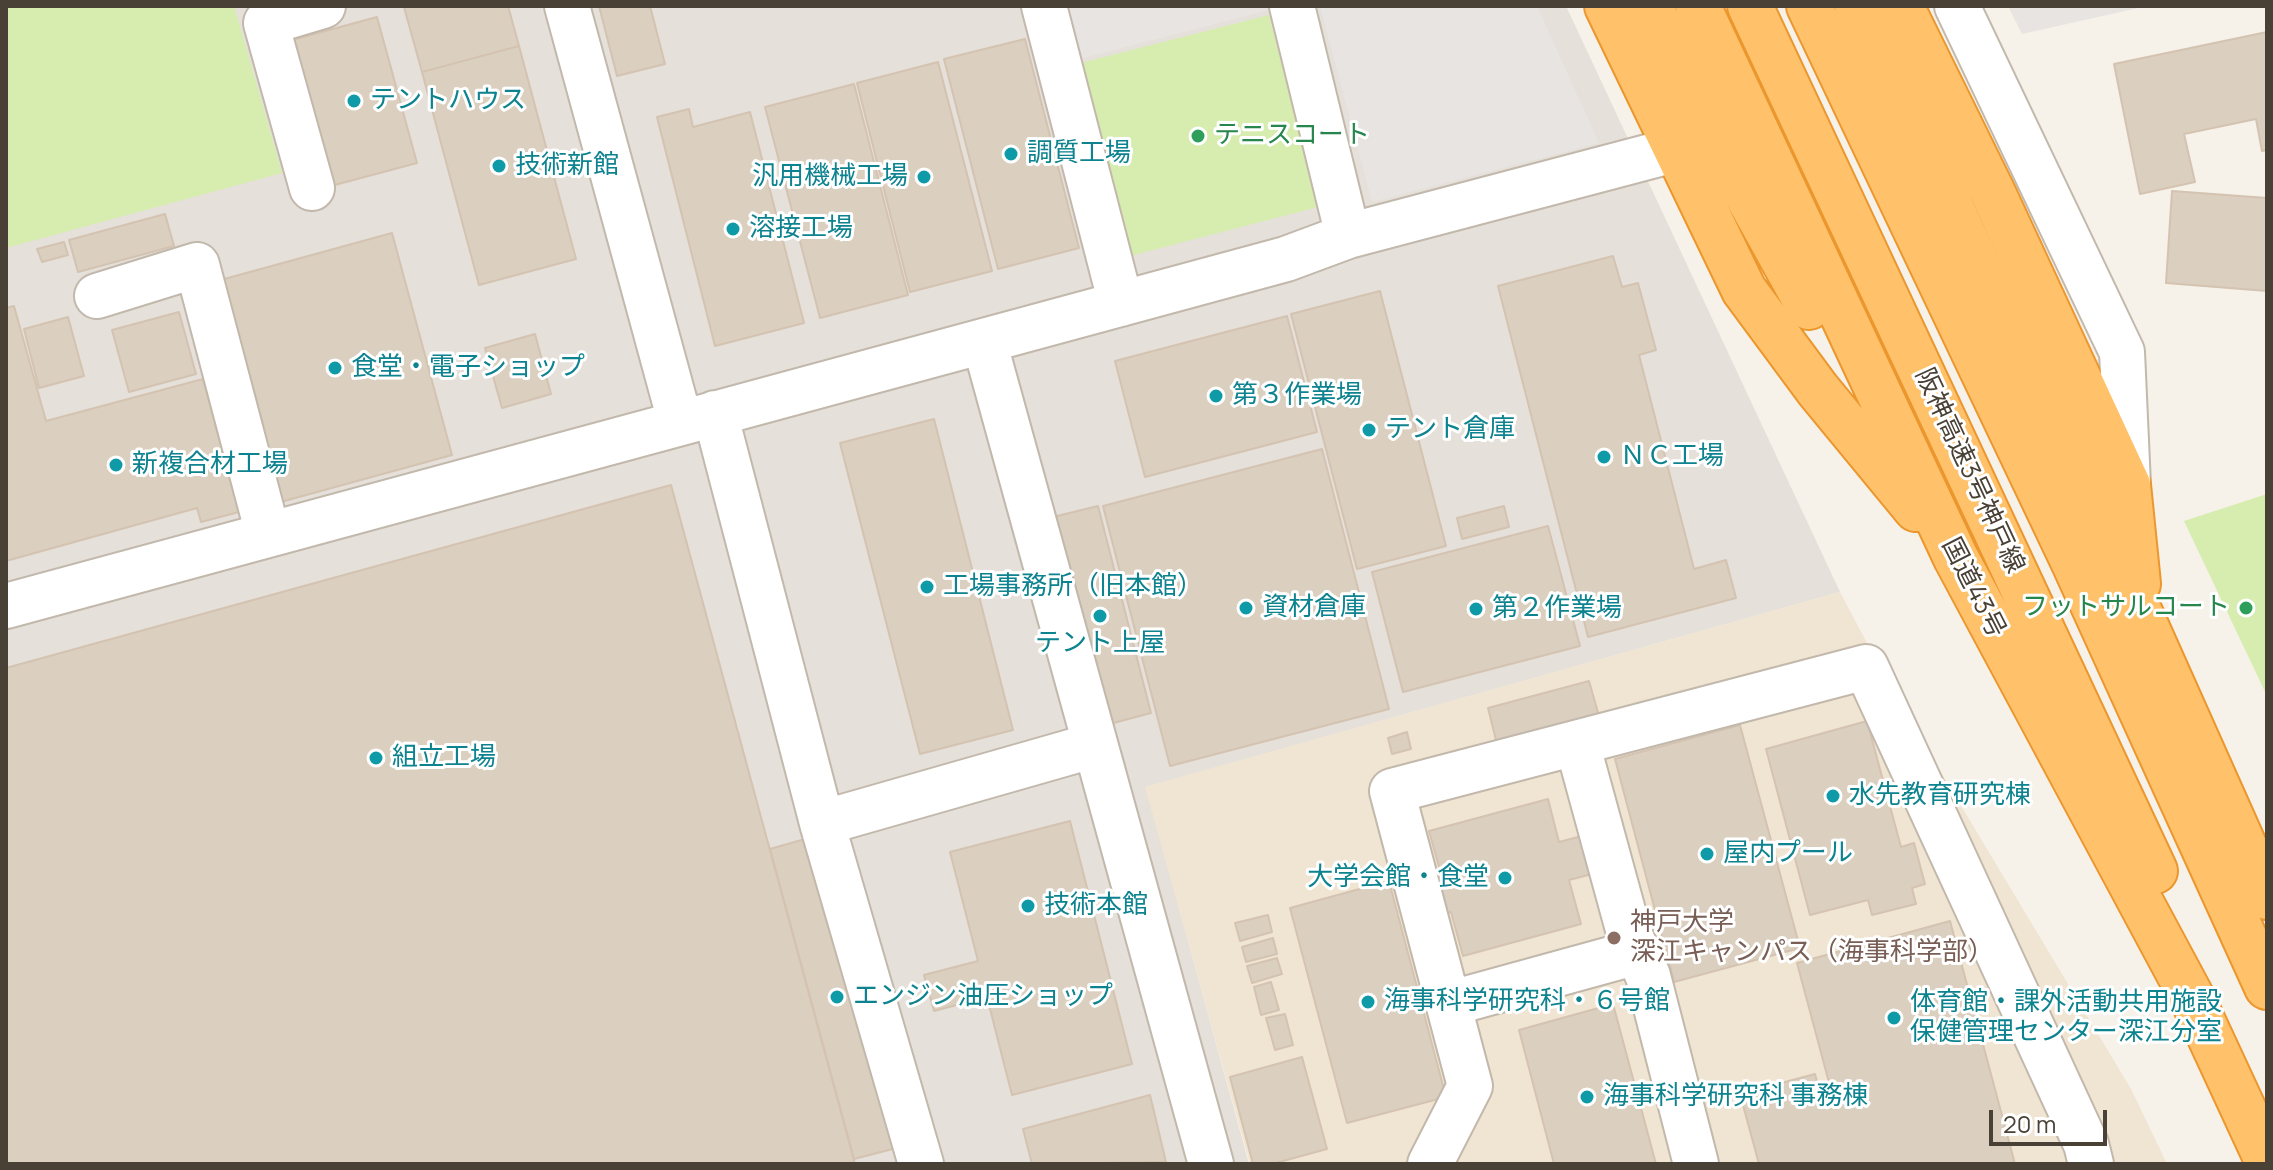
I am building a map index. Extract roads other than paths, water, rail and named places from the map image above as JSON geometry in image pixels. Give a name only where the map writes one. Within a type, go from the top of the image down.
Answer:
[{"type":"highway","points":[[1607,6],[1744,290],[1818,390],[1956,558]]},
{"type":"highway","points":[[1650,6],[1689,90],[1840,362],[1956,558]]},
{"type":"highway","name":"国道43号","points":[[1698,6],[1956,558],[2191,996],[2267,1160]]},
{"type":"highway","name":"阪神高速3号神戸線","points":[[1750,6],[2267,1112]]},
{"type":"highway","name":"阪神高速3号神戸線","points":[[1809,6],[2074,563],[2267,987]]},
{"type":"highway","points":[[1857,6],[2141,615],[2267,897]]},
{"type":"highway","points":[[1901,6],[1993,193],[2128,485],[2141,615]]},
{"type":"street","points":[[312,188],[266,23],[323,6]]},
{"type":"street","points":[[567,6],[698,417],[822,823],[921,1164]]},
{"type":"street","points":[[1044,6],[1121,304]]},
{"type":"street","points":[[1292,6],[1348,236]]},
{"type":"street","points":[[1957,6],[2122,352],[2128,485]]},
{"type":"street","points":[[6,606],[1286,259],[1348,236],[1674,150]]},
{"type":"street","points":[[97,296],[197,265],[268,534]]},
{"type":"street","points":[[984,341],[1211,1164]]},
{"type":"street","points":[[1430,1164],[1470,1086],[1392,791],[1866,667],[2079,1130],[2091,1164]]},
{"type":"street","points":[[1577,743],[1637,952],[1648,976],[1696,1164]]},
{"type":"street","points":[[822,823],[1095,745]]},
{"type":"street","points":[[1448,1004],[1637,952]]},
{"type":"place","name":"テントハウス","points":[[354,101]]},
{"type":"place","name":"テニスコート","points":[[1198,136]]},
{"type":"place","name":"調質工場","points":[[1011,154]]},
{"type":"place","name":"技術新館","points":[[499,166]]},
{"type":"place","name":"汎用機械工場","points":[[924,177]]},
{"type":"place","name":"溶接工場","points":[[733,229]]},
{"type":"place","name":"食堂・電子ショップ","points":[[335,368]]},
{"type":"place","name":"第３作業場","points":[[1216,396]]},
{"type":"place","name":"テント倉庫","points":[[1369,430]]},
{"type":"place","name":"ＮＣ工場","points":[[1604,457]]},
{"type":"place","name":"新複合材工場","points":[[116,465]]},
{"type":"place","name":"工場事務所（旧本館）","points":[[927,587]]},
{"type":"place","name":"資材倉庫","points":[[1246,608]]},
{"type":"place","name":"フットサルコート","points":[[2246,608]]},
{"type":"place","name":"第２作業場","points":[[1476,609]]},
{"type":"place","name":"テント上屋","points":[[1100,616]]},
{"type":"place","name":"組立工場","points":[[376,758]]},
{"type":"place","name":"水先教育研究棟","points":[[1833,796]]},
{"type":"place","name":"屋内プール","points":[[1707,854]]},
{"type":"place","name":"大学会館・食堂","points":[[1505,878]]},
{"type":"place","name":"技術本館","points":[[1028,906]]},
{"type":"place","name":"神戸大学 深江キャンパス（海事科学部）","points":[[1614,938]]},
{"type":"place","name":"エンジン油圧ショップ","points":[[837,997]]},
{"type":"place","name":"海事科学研究科・６号館","points":[[1368,1002]]},
{"type":"place","name":"体育館・課外活動共用施設 保健管理センター深江分室","points":[[1894,1018]]},
{"type":"place","name":"海事科学研究科 事務棟","points":[[1587,1097]]}]
